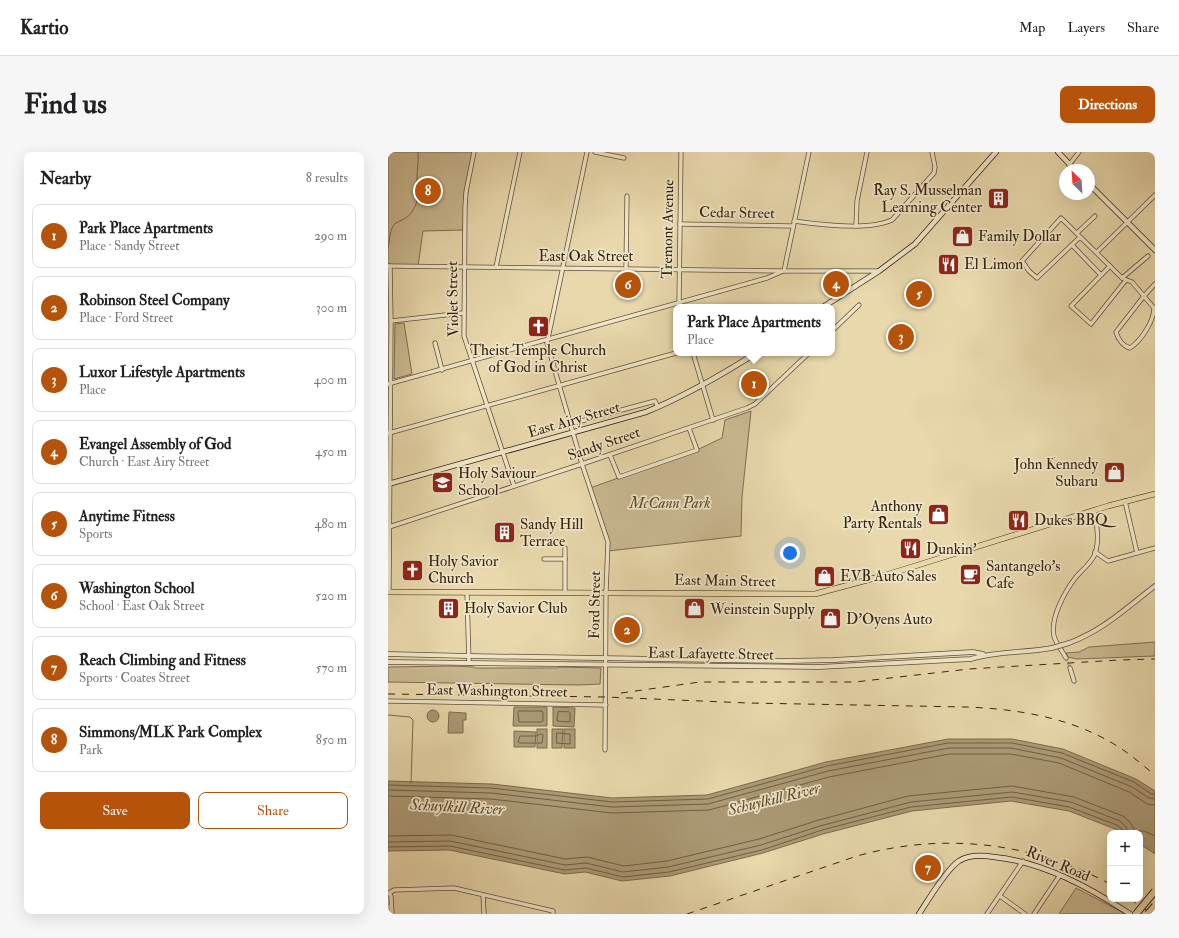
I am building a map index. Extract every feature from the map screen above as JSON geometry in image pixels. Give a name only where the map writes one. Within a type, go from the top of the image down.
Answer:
[{"type":"highway","points":[[1136,914],[1155,891]]},
{"type":"highway","points":[[1148,914],[1155,906]]},
{"type":"main road","points":[[828,304],[879,271],[922,237],[996,152]]},
{"type":"main road","points":[[1058,152],[1068,164]]},
{"type":"main road","points":[[1095,190],[1155,250]]},
{"type":"main road","name":"East Airy Street","points":[[389,484],[646,412],[702,386],[751,356]]},
{"type":"main road","name":"East Main Street","points":[[389,592],[816,594],[892,574],[1094,510],[1155,494]]},
{"type":"main road","name":"River Road","points":[[919,914],[951,868],[961,859],[976,856],[1002,857],[1037,865],[1106,899],[1130,914]]},
{"type":"street","name":"Violet Street","points":[[474,152],[466,192],[463,313],[464,336],[514,486]]},
{"type":"street","points":[[496,267],[520,152]]},
{"type":"street","points":[[547,340],[587,152]]},
{"type":"street","points":[[595,152],[624,158]]},
{"type":"street","name":"Tremont Avenue","points":[[680,304],[681,152]]},
{"type":"street","points":[[683,304],[767,278],[784,271],[808,152]]},
{"type":"street","points":[[856,226],[857,202],[866,152]]},
{"type":"street","points":[[794,221],[821,225],[873,226],[884,224],[892,220],[934,173],[935,167],[932,152]]},
{"type":"street","points":[[1070,164],[1079,152]]},
{"type":"street","points":[[1097,252],[1155,195]]},
{"type":"street","points":[[626,269],[627,196]]},
{"type":"street","points":[[1077,233],[1095,216]]},
{"type":"street","points":[[1080,237],[1037,278],[1029,271],[1022,261],[1061,218],[1124,279],[1132,282],[1144,296],[1154,308],[1154,314],[1151,322],[1135,345],[1130,348],[1126,347],[1117,337],[1116,332],[1144,296],[1155,284]]},
{"type":"street","name":"Cedar Street","points":[[680,224],[793,226]]},
{"type":"street","points":[[1072,245],[1101,276]]},
{"type":"street","points":[[1110,266],[1071,306],[1091,324],[1124,279],[1148,256]]},
{"type":"street","name":"East Oak Street","points":[[389,266],[879,271]]},
{"type":"street","points":[[389,266],[391,321],[389,384],[389,592]]},
{"type":"street","points":[[835,327],[859,305]]},
{"type":"street","points":[[389,384],[673,307]]},
{"type":"street","points":[[391,321],[463,313]]},
{"type":"street","name":"Ford Street","points":[[547,340],[572,433],[608,542],[606,592],[606,750]]},
{"type":"street","points":[[435,343],[442,370]]},
{"type":"street","points":[[389,433],[673,354]]},
{"type":"street","points":[[694,356],[713,420]]},
{"type":"street","name":"Sandy Street","points":[[390,527],[610,455],[755,404],[806,356]]},
{"type":"street","points":[[570,424],[655,401],[658,407]]},
{"type":"street","points":[[584,421],[586,429]]},
{"type":"street","points":[[610,455],[619,477],[697,450],[689,428]]},
{"type":"street","points":[[1125,501],[1137,553]]},
{"type":"street","points":[[1066,658],[1057,644],[1053,634],[1057,611],[1066,591],[1075,578],[1094,557],[1097,532],[1094,510]]},
{"type":"street","points":[[565,548],[565,592]]},
{"type":"street","points":[[1095,552],[1108,562],[1155,548]]},
{"type":"street","points":[[544,559],[565,559]]},
{"type":"street","name":"East Lafayette Street","points":[[388,654],[787,661],[834,660],[973,652],[986,654],[1027,652],[1052,648],[1086,636],[1105,625],[1155,586]]},
{"type":"street","points":[[467,593],[469,663]]},
{"type":"street","name":"East Lafayette Street","points":[[388,662],[820,667],[971,659],[986,654]]},
{"type":"street","points":[[1070,668],[1074,681]]},
{"type":"street","name":"East Washington Street","points":[[388,701],[606,705]]},
{"type":"street","points":[[987,914],[1023,861]]},
{"type":"street","points":[[1034,914],[1060,875]]},
{"type":"street","points":[[392,914],[392,896],[388,894],[394,890],[454,888],[553,913]]},
{"type":"street","points":[[483,895],[484,914]]},
{"type":"street","points":[[1000,896],[1026,914]]},
{"type":"street","points":[[388,906],[388,914]]},
{"type":"green space","points":[[388,152],[473,152],[463,230],[423,231],[418,266],[388,266]]},
{"type":"green space","points":[[404,323],[412,374],[394,379],[395,324]]},
{"type":"green space","name":"McCann Park","points":[[751,411],[742,497],[741,536],[608,551],[608,542],[590,488],[697,450],[722,438],[725,420]]},
{"type":"green space","points":[[1155,642],[1155,656],[1077,659],[1068,657],[1066,653],[1079,652],[1089,647]]},
{"type":"green space","points":[[452,666],[475,668],[601,668],[600,684],[578,685],[388,682],[388,667]]},
{"type":"green space","points":[[1076,888],[1126,914],[1059,914]]},
{"type":"water","points":[[514,707],[547,707],[547,726],[513,726]]},
{"type":"water","points":[[553,707],[575,708],[574,727],[553,726]]},
{"type":"water","points":[[431,710],[435,710],[439,716],[435,722],[431,722],[427,718],[427,714]]},
{"type":"water","points":[[449,712],[466,713],[466,720],[463,720],[463,733],[448,733]]},
{"type":"water","points":[[537,729],[547,729],[547,748],[537,748]]},
{"type":"water","points":[[552,729],[563,729],[562,748],[552,748]]},
{"type":"water","points":[[564,729],[575,729],[575,748],[564,748]]},
{"type":"water","points":[[514,731],[536,732],[535,747],[514,747]]},
{"type":"water","name":"Schuylkill River","points":[[948,739],[1012,739],[1063,749],[1136,779],[1155,791],[1155,854],[1143,846],[1143,830],[1116,830],[1069,811],[1011,801],[912,811],[823,834],[763,853],[670,876],[622,881],[585,872],[565,874],[449,850],[388,851],[388,781],[492,784],[612,798],[707,795],[826,762]]},
{"type":"waterway","points":[[388,249],[392,228],[396,223],[410,215],[417,202],[418,152]]},
{"type":"waterway","points":[[388,715],[410,717],[413,720],[411,783]]},
{"type":"tunnel","points":[[1066,658],[1070,668]]},
{"type":"railway","points":[[621,693],[700,682],[855,682],[969,669],[1155,659]]},
{"type":"railway","points":[[388,694],[606,697],[748,703],[966,707],[1008,710],[1049,718],[1089,731],[1126,752],[1155,775]]},
{"type":"railway","points":[[687,914],[857,856],[922,844],[954,843],[986,845],[1018,850],[1050,859],[1080,870],[1107,883]]},
{"type":"railway","points":[[1134,902],[1152,914]]},
{"type":"place","name":"Simmons/MLK Park Complex","points":[[428,191]]},
{"type":"place","name":"Ray S. Musselman Learning Center","points":[[998,199]]},
{"type":"place","name":"Family Dollar","points":[[962,236]]},
{"type":"place","name":"El Limon","points":[[949,264]]},
{"type":"place","name":"Evangel Assembly of God","points":[[836,284]]},
{"type":"place","name":"Washington School","points":[[628,285]]},
{"type":"place","name":"Anytime Fitness","points":[[919,294]]},
{"type":"place","name":"Theist Temple Church of God in Christ","points":[[538,327]]},
{"type":"place","name":"Luxor Lifestyle Apartments","points":[[901,337]]},
{"type":"place","name":"Park Place Apartments","points":[[754,384]]},
{"type":"place","name":"John Kennedy Subaru","points":[[1114,473]]},
{"type":"place","name":"Holy Saviour School","points":[[442,482]]},
{"type":"place","name":"Anthony Party Rentals","points":[[938,515]]},
{"type":"place","name":"Dukes BBQ","points":[[1018,520]]},
{"type":"place","name":"Sandy Hill Terrace","points":[[504,533]]},
{"type":"place","name":"Dunkin'","points":[[911,549]]},
{"type":"place","name":"Holy Savior Church","points":[[413,570]]},
{"type":"place","name":"Santangelo's Cafe","points":[[970,575]]},
{"type":"place","name":"EVB Auto Sales","points":[[824,576]]},
{"type":"place","name":"Holy Savior Club","points":[[448,608]]},
{"type":"place","name":"Weinstein Supply","points":[[695,609]]},
{"type":"place","name":"D'Oyens Auto","points":[[831,619]]},
{"type":"place","name":"Robinson Steel Company","points":[[627,630]]},
{"type":"place","name":"Reach Climbing and Fitness","points":[[928,868]]}]
